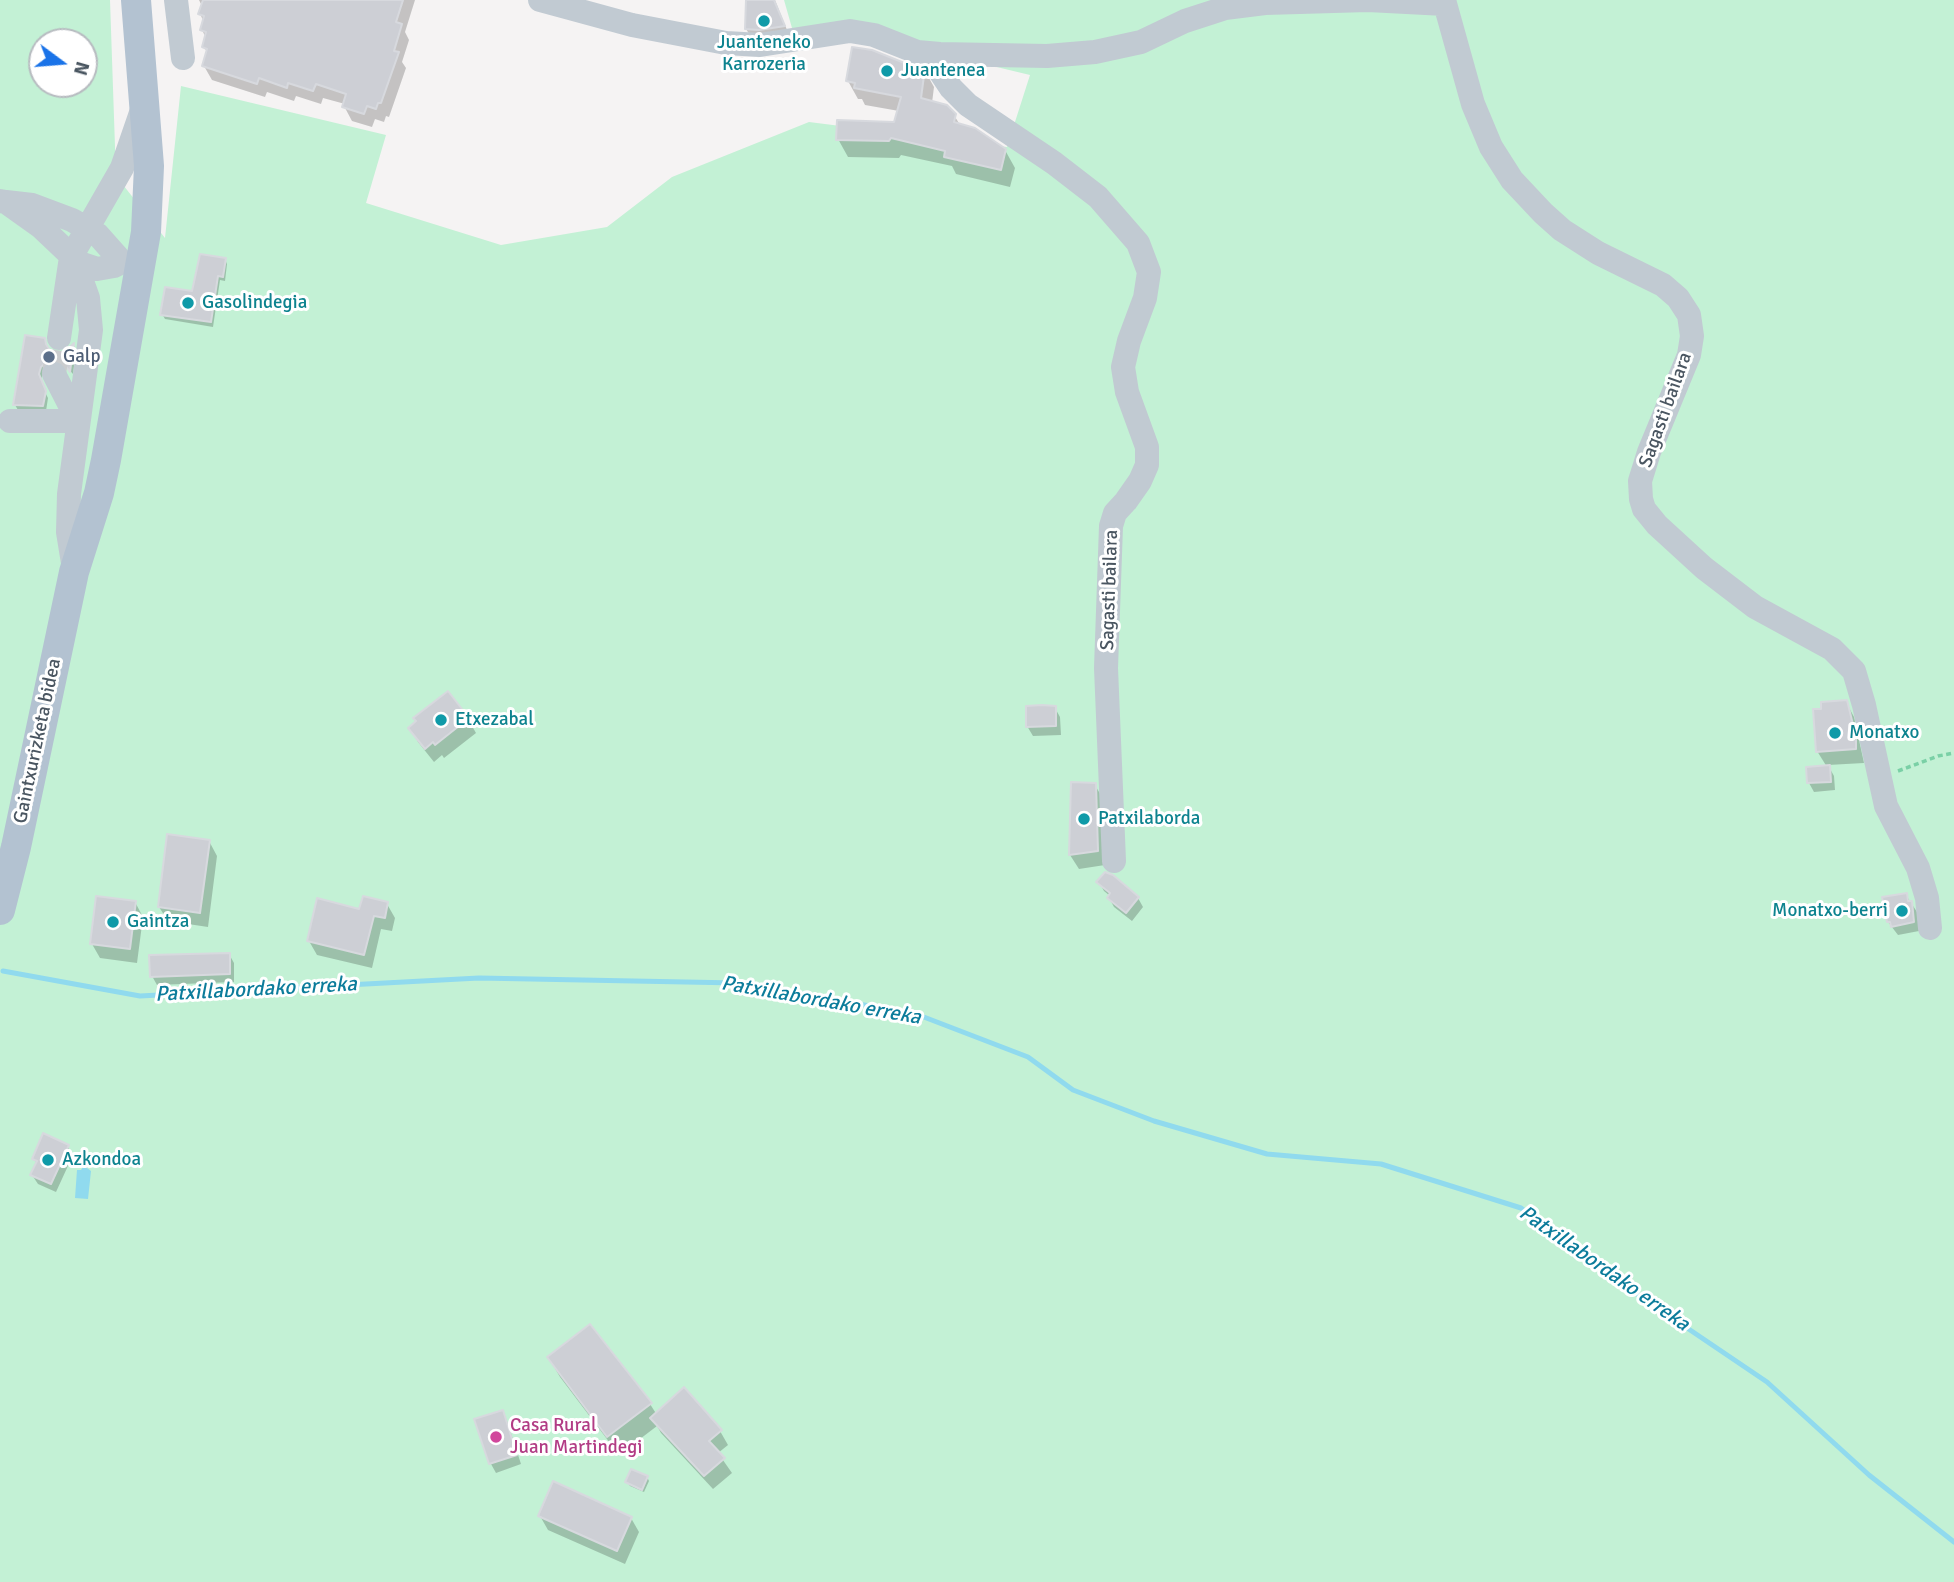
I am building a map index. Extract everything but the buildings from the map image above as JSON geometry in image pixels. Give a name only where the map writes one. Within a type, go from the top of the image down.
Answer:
[{"type":"main road","name":"Gaintxurizketa bidea","points":[[0,910],[16,847],[74,572],[99,493],[146,232],[149,166],[136,0]]},
{"type":"main road","name":"Gaintxurizketa bidea","points":[[74,572],[82,495],[122,262],[144,103]]},
{"type":"main road","name":"Gaintxurizketa bidea","points":[[122,262],[146,232]]},
{"type":"main road","name":"Gaintxurizketa bidea","points":[[122,262],[127,282],[120,335],[123,364]]},
{"type":"street","points":[[176,0],[183,58]]},
{"type":"street","name":"Sagasti bailara","points":[[540,0],[632,25],[726,43],[760,45],[850,31],[874,35],[917,52],[1047,56],[1095,52],[1141,42],[1185,21],[1224,8],[1265,3],[1445,2],[1473,104],[1491,147],[1512,180],[1562,230],[1598,253],[1663,285],[1678,298],[1689,315],[1692,336],[1689,355],[1649,452],[1640,481],[1644,509],[1657,525],[1704,568],[1755,607],[1832,649],[1854,671],[1886,806],[1918,868],[1927,898],[1930,928]]},
{"type":"street","name":"Sagasti bailara","points":[[939,54],[941,73],[968,105],[1054,163],[1098,197],[1139,243],[1149,272],[1145,298],[1129,341],[1123,367],[1127,392],[1147,447],[1147,465],[1140,481],[1115,513],[1111,526],[1106,668],[1114,861]]},
{"type":"street","points":[[59,338],[71,257],[114,185],[144,103]]},
{"type":"street","points":[[3,201],[47,207],[76,203],[114,185]]},
{"type":"street","points":[[3,201],[41,226],[79,263],[97,269],[122,262],[107,243],[88,228],[32,205]]},
{"type":"street","points":[[71,257],[84,284],[91,314],[90,346],[78,421],[69,506],[68,532],[74,572]]},
{"type":"street","points":[[54,374],[78,421]]},
{"type":"street","points":[[10,421],[78,421]]},
{"type":"path","points":[[1878,771],[1896,772],[1954,753]]},
{"type":"green space","points":[[0,0],[110,0],[116,176],[165,238],[181,86],[386,135],[366,203],[501,245],[607,227],[672,177],[809,122],[1007,147],[1030,75],[909,46],[794,35],[784,0],[1954,0],[1954,1582],[0,1582]]},
{"type":"water","points":[[83,1167],[91,1171],[88,1199],[75,1198],[77,1170]]},
{"type":"waterway","name":"Patxillabordako erreka","points":[[3,971],[140,996],[479,978],[737,983],[916,1014],[1028,1057],[1073,1090],[1154,1121],[1267,1154],[1381,1164],[1521,1208],[1625,1286],[1767,1382],[1869,1475],[1954,1542]]},
{"type":"tunnel","points":[[54,374],[59,338]]},
{"type":"place","name":"Juanteneko Karrozeria","points":[[764,21]]},
{"type":"place","name":"Juantenea","points":[[887,71]]},
{"type":"place","name":"Gasolindegia","points":[[188,303]]},
{"type":"place","name":"Galp","points":[[49,357]]},
{"type":"place","name":"Etxezabal","points":[[441,720]]},
{"type":"place","name":"Monatxo","points":[[1835,733]]},
{"type":"place","name":"Patxilaborda","points":[[1084,819]]},
{"type":"place","name":"Monatxo-berri","points":[[1902,911]]},
{"type":"place","name":"Gaintza","points":[[113,922]]},
{"type":"place","name":"Azkondoa","points":[[48,1160]]},
{"type":"place","name":"Casa Rural Juan Martindegi","points":[[496,1437]]}]
